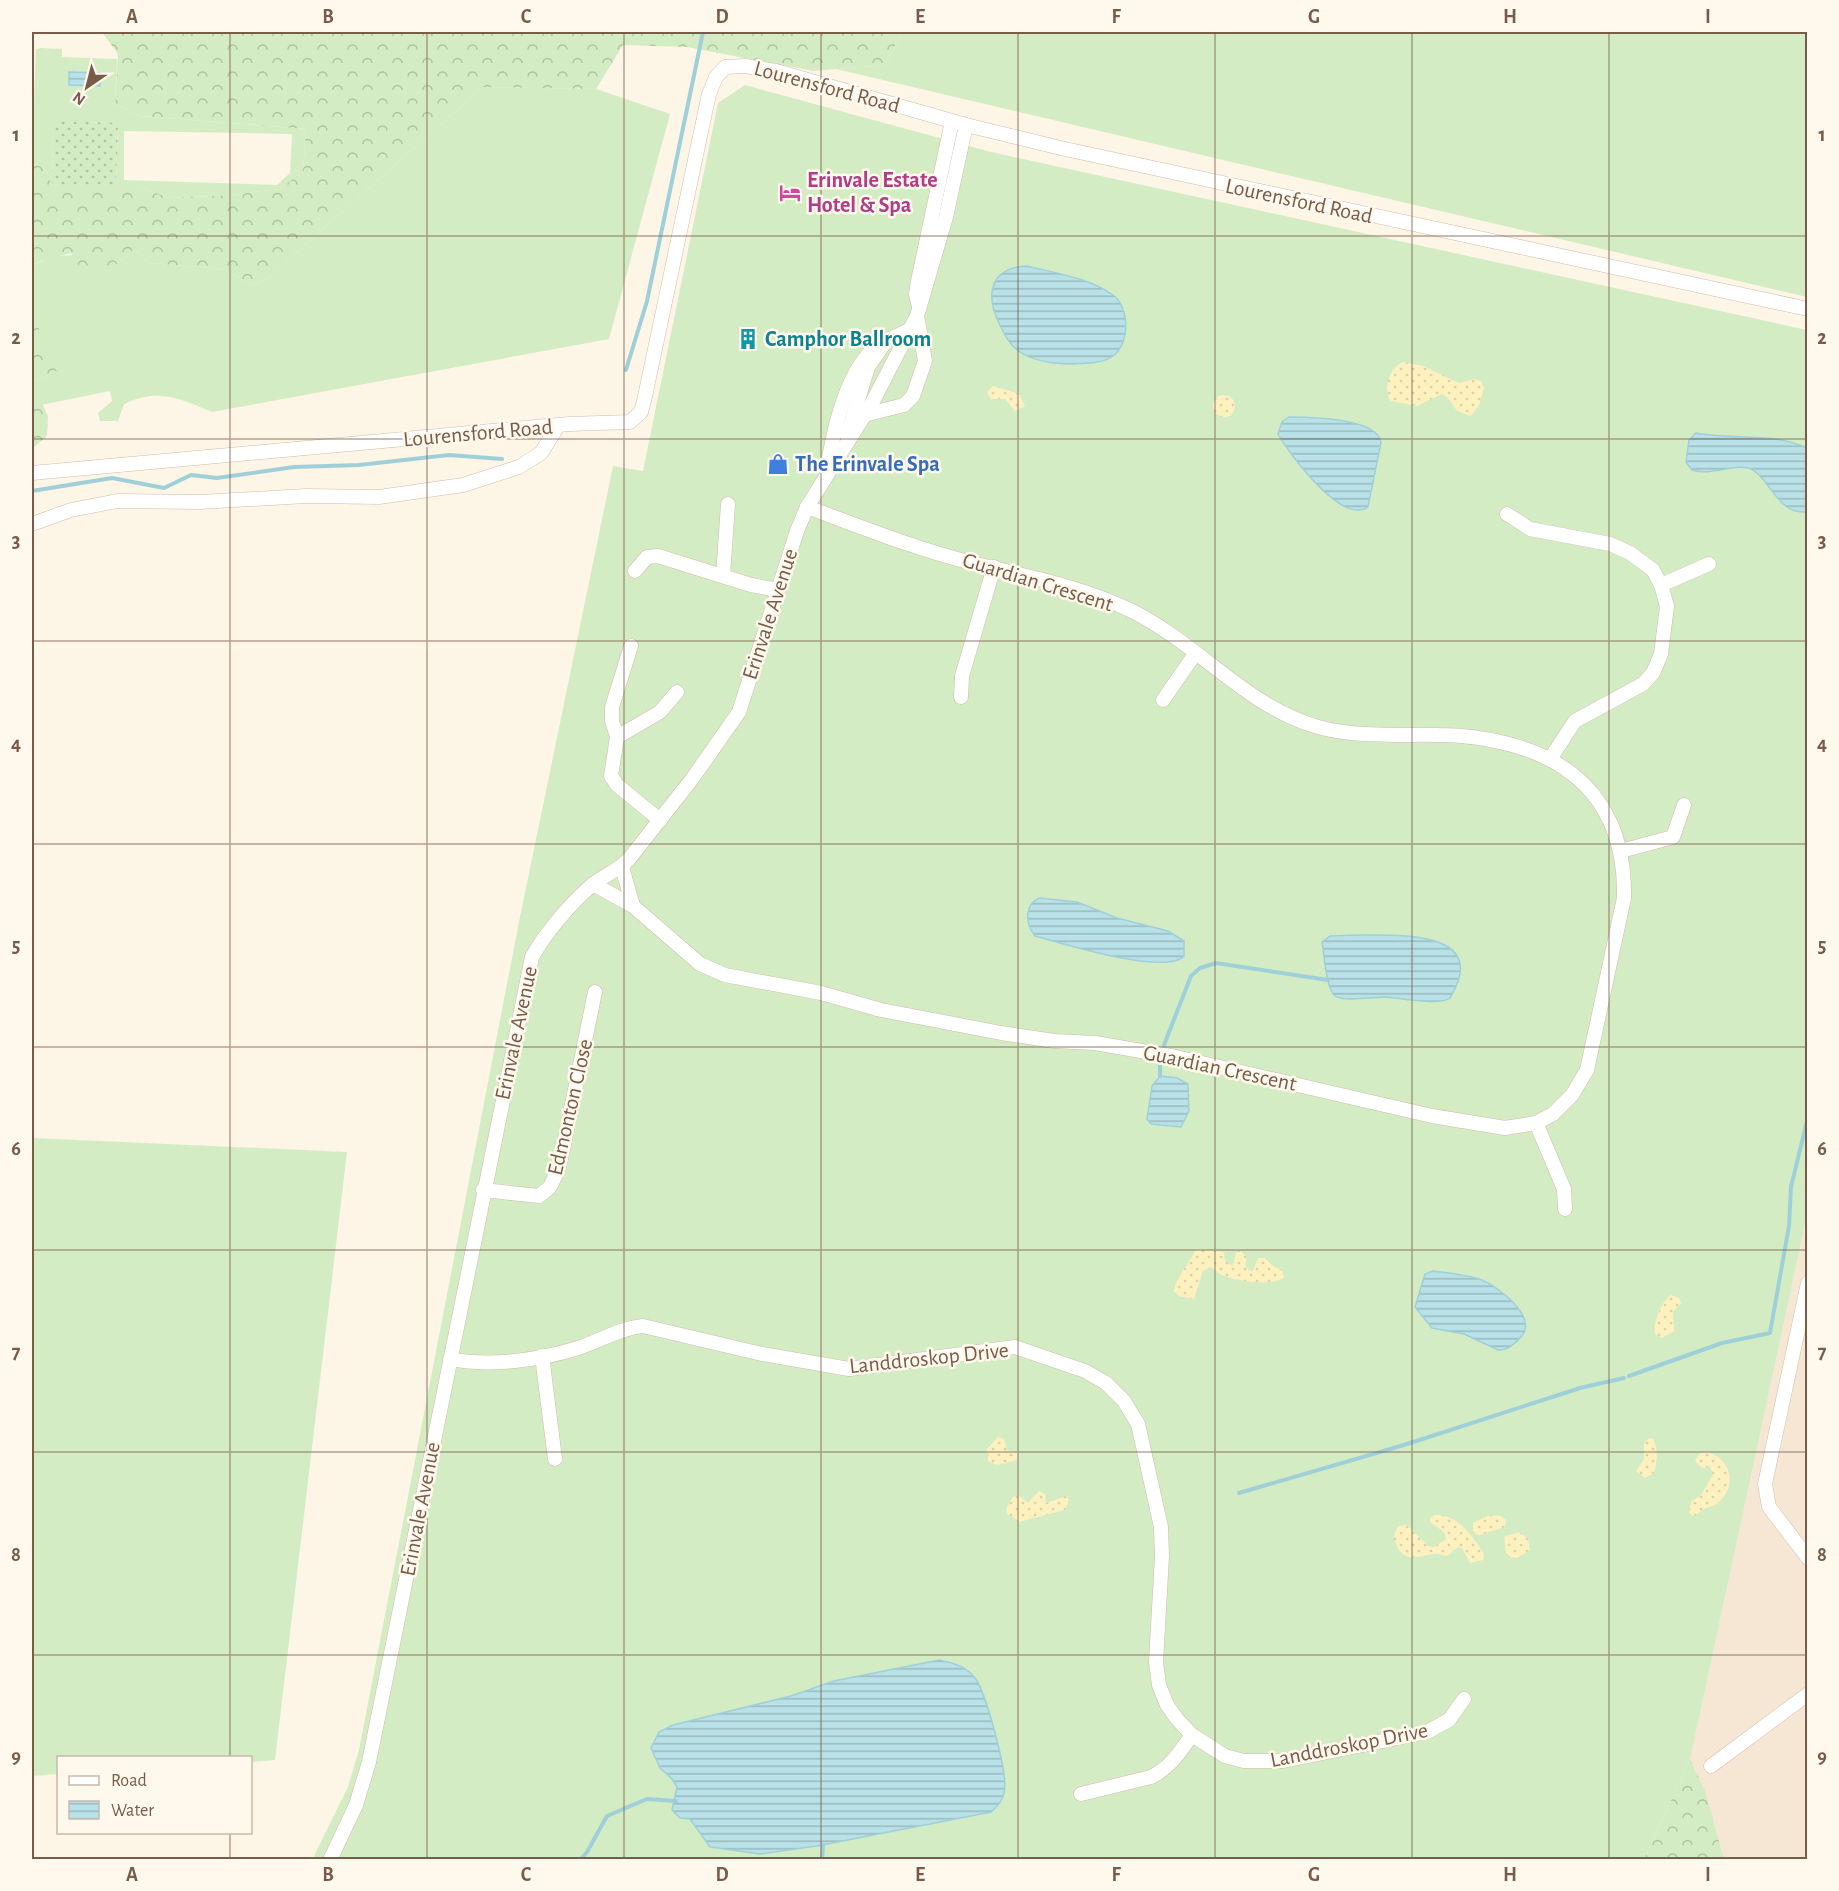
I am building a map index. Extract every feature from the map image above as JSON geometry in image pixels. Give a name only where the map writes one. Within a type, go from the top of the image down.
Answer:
[{"type":"street","name":"Lourensford Road","points":[[32,472],[602,422],[630,422],[641,412],[708,94],[719,72],[725,67],[736,65],[776,71],[966,125],[1206,181],[1808,309]]},
{"type":"street","name":"Erinvale Avenue","points":[[918,310],[916,294],[918,281],[952,121]]},
{"type":"street","name":"Erinvale Avenue","points":[[330,1860],[356,1805],[369,1762],[532,957],[538,946],[593,884],[622,867],[660,820],[739,712],[807,507],[864,415],[911,329],[925,295],[946,217],[966,125]]},
{"type":"street","points":[[864,415],[904,405],[913,396],[925,361],[918,310]]},
{"type":"street","points":[[825,478],[845,395],[868,353],[911,329]]},
{"type":"street","points":[[845,447],[865,375],[886,341]]},
{"type":"street","points":[[32,524],[71,510],[117,501],[201,502],[307,496],[379,497],[463,485],[519,467],[541,453],[558,426]]},
{"type":"street","points":[[723,576],[728,504]]},
{"type":"street","name":"Guardian Crescent","points":[[593,884],[633,906],[700,964],[725,975],[821,993],[881,1010],[1000,1033],[1054,1041],[1095,1043],[1176,1058],[1474,1124],[1505,1128],[1536,1123],[1564,1105],[1587,1070],[1624,898],[1621,851],[1608,815],[1598,800],[1577,778],[1550,759],[1519,748],[1455,736],[1372,735],[1318,727],[1278,710],[1175,638],[1133,612],[1027,574],[930,550],[807,507]]},
{"type":"street","points":[[1507,514],[1530,529],[1610,544],[1630,553],[1653,570],[1661,585],[1668,614],[1661,654],[1653,673],[1643,684],[1575,721],[1550,759]]},
{"type":"street","points":[[635,571],[643,561],[653,556],[778,590]]},
{"type":"street","points":[[1661,585],[1709,564]]},
{"type":"street","points":[[961,697],[962,676],[994,567]]},
{"type":"street","points":[[631,646],[612,707],[612,721],[618,737],[612,771],[613,780],[660,820]]},
{"type":"street","points":[[1163,700],[1195,654]]},
{"type":"street","points":[[618,737],[660,712],[677,692]]},
{"type":"street","points":[[1621,851],[1673,837],[1684,805]]},
{"type":"street","points":[[622,867],[633,906]]},
{"type":"street","name":"Edmonton Close","points":[[483,1190],[539,1196],[550,1187],[559,1168],[595,992]]},
{"type":"street","points":[[1536,1123],[1564,1189],[1565,1209]]},
{"type":"street","points":[[1808,1283],[1765,1484],[1769,1507],[1808,1558]]},
{"type":"street","name":"Landdroskop Drive","points":[[450,1359],[477,1363],[542,1356],[576,1348],[633,1327],[643,1326],[762,1354],[849,1369],[1015,1347],[1096,1376],[1115,1391],[1138,1424],[1162,1537],[1156,1662],[1159,1685],[1167,1705],[1192,1735],[1225,1756],[1254,1762],[1283,1761],[1426,1732],[1449,1720],[1464,1699]]},
{"type":"street","points":[[542,1356],[555,1459]]},
{"type":"street","points":[[1711,1766],[1808,1694]]},
{"type":"street","points":[[1081,1794],[1159,1773],[1179,1754],[1192,1735]]},
{"type":"shaded area","points":[[1807,1215],[1807,1859],[1724,1859],[1705,1790],[1690,1760]]},
{"type":"green space","points":[[102,32],[902,32],[885,65],[813,71],[687,47],[623,45],[596,89],[483,87],[268,278],[254,286],[223,269],[149,263],[134,249],[119,263],[83,273],[71,253],[40,261],[32,267],[32,149],[39,147],[52,186],[138,186],[169,198],[230,195],[280,189],[303,171],[306,129],[140,116],[115,104],[118,54]]},
{"type":"green space","points":[[902,32],[1807,32],[1807,297],[836,69],[885,65]]},
{"type":"green space","points":[[36,49],[62,49],[62,57],[117,59],[115,104],[140,116],[306,129],[303,171],[280,189],[230,195],[169,198],[138,186],[116,187],[118,123],[53,122],[52,186],[39,148],[32,149]],"holes":[[[124,131],[292,134],[290,173],[277,185],[124,180]]]},
{"type":"green space","points":[[745,85],[991,152],[1807,330],[1807,1215],[1690,1760],[1644,1859],[312,1860],[348,1787],[359,1750],[519,922],[613,466],[643,471],[718,103]]},
{"type":"green space","points":[[483,87],[596,89],[670,114],[609,339],[212,412],[179,399],[158,396],[136,399],[124,404],[118,421],[100,421],[98,413],[112,401],[110,391],[41,405],[32,382],[57,371],[32,316],[32,267],[52,257],[63,255],[85,256],[119,263],[134,249],[149,263],[223,269],[254,286],[268,278]]},
{"type":"green space","points":[[53,121],[118,123],[116,187],[52,186]]},
{"type":"green space","points":[[32,316],[57,371],[32,382]]},
{"type":"green space","points":[[32,383],[48,416],[47,436],[32,449]]},
{"type":"green space","points":[[32,1138],[347,1152],[275,1760],[252,1762],[252,1756],[57,1756],[57,1774],[32,1776]]},
{"type":"green space","points":[[1690,1760],[1705,1790],[1724,1859],[1644,1859]]},
{"type":"sand","points":[[1403,362],[1423,366],[1459,383],[1474,379],[1481,381],[1484,388],[1479,405],[1471,416],[1457,411],[1448,398],[1442,394],[1417,406],[1391,401],[1387,385],[1394,369]]},
{"type":"sand","points":[[993,386],[1019,394],[1025,406],[1015,411],[1005,399],[991,399],[987,392]]},
{"type":"sand","points":[[1224,395],[1232,398],[1235,406],[1232,414],[1224,417],[1216,414],[1213,406],[1216,398]]},
{"type":"sand","points":[[1201,1249],[1224,1252],[1225,1261],[1233,1266],[1236,1253],[1240,1250],[1246,1256],[1246,1267],[1250,1271],[1253,1271],[1258,1258],[1265,1258],[1274,1267],[1281,1269],[1284,1277],[1272,1282],[1245,1281],[1222,1275],[1210,1267],[1203,1271],[1194,1299],[1179,1296],[1174,1292],[1177,1281],[1195,1251]]},
{"type":"sand","points":[[1671,1295],[1679,1298],[1681,1303],[1673,1312],[1674,1331],[1662,1338],[1655,1334],[1655,1324],[1661,1307]]},
{"type":"sand","points":[[998,1437],[1004,1439],[1007,1450],[1017,1452],[1017,1460],[997,1465],[988,1461],[987,1449]]},
{"type":"sand","points":[[1649,1438],[1655,1443],[1657,1460],[1654,1473],[1645,1478],[1636,1471],[1644,1459],[1644,1444]]},
{"type":"sand","points":[[1706,1452],[1721,1459],[1726,1465],[1730,1479],[1729,1487],[1720,1501],[1693,1516],[1689,1513],[1691,1502],[1701,1495],[1713,1475],[1710,1466],[1702,1468],[1695,1461],[1700,1453]]},
{"type":"sand","points":[[1039,1491],[1045,1494],[1046,1503],[1066,1496],[1069,1500],[1065,1510],[1019,1522],[1007,1513],[1006,1509],[1013,1497],[1018,1495],[1028,1503]]},
{"type":"sand","points":[[1434,1515],[1443,1515],[1464,1527],[1484,1554],[1483,1560],[1470,1563],[1462,1548],[1458,1547],[1447,1556],[1435,1554],[1412,1557],[1403,1554],[1394,1539],[1399,1526],[1407,1525],[1428,1546],[1434,1547],[1446,1539],[1444,1532],[1430,1522],[1430,1518]]},
{"type":"sand","points":[[1490,1515],[1501,1516],[1506,1520],[1505,1527],[1479,1535],[1473,1533],[1473,1523]]},
{"type":"sand","points":[[1519,1532],[1528,1539],[1530,1550],[1517,1558],[1510,1557],[1506,1552],[1504,1537]]},
{"type":"water","points":[[69,72],[101,73],[100,86],[69,85]]},
{"type":"water","points":[[1027,266],[1083,280],[1113,295],[1123,308],[1126,325],[1123,343],[1119,350],[1109,359],[1099,362],[1066,364],[1037,360],[1014,347],[999,323],[992,302],[992,293],[998,277],[1015,268]]},
{"type":"water","points":[[1289,417],[1341,420],[1368,428],[1377,434],[1381,442],[1368,507],[1357,510],[1331,498],[1305,471],[1278,434],[1282,422]]},
{"type":"water","points":[[1696,433],[1767,438],[1807,448],[1807,512],[1797,511],[1782,503],[1753,470],[1740,467],[1708,472],[1692,470],[1686,462],[1689,440]]},
{"type":"water","points":[[1039,898],[1077,902],[1117,918],[1168,931],[1184,941],[1184,956],[1173,961],[1136,960],[1088,951],[1035,936],[1029,926],[1028,915],[1031,905]]},
{"type":"water","points":[[1330,936],[1417,937],[1436,941],[1450,949],[1459,960],[1460,976],[1450,998],[1429,1001],[1386,997],[1345,999],[1335,996],[1327,979],[1322,942]]},
{"type":"water","points":[[1160,1076],[1177,1078],[1188,1084],[1189,1111],[1181,1127],[1151,1124],[1147,1119],[1152,1086]]},
{"type":"water","points":[[1433,1271],[1479,1279],[1496,1288],[1514,1303],[1525,1320],[1525,1329],[1521,1337],[1508,1348],[1498,1350],[1464,1334],[1432,1328],[1415,1307],[1425,1274]]},
{"type":"water","points":[[939,1660],[968,1671],[980,1686],[985,1700],[996,1735],[1005,1784],[1002,1799],[991,1812],[817,1846],[761,1854],[710,1847],[690,1819],[680,1818],[672,1810],[677,1787],[660,1768],[651,1748],[659,1732],[673,1725],[791,1696],[834,1681]]},
{"type":"waterway","points":[[626,370],[647,301],[703,32]]},
{"type":"waterway","points":[[32,491],[112,478],[164,488],[191,475],[217,478],[294,467],[359,465],[449,455],[502,459]]},
{"type":"waterway","points":[[1164,1045],[1191,976],[1200,968],[1216,963],[1328,980]]},
{"type":"waterway","points":[[1160,1059],[1160,1076]]},
{"type":"waterway","points":[[1629,1376],[1722,1343],[1770,1333],[1789,1226],[1791,1187],[1808,1117]]},
{"type":"waterway","points":[[1239,1493],[1404,1445],[1580,1388],[1624,1378]]},
{"type":"waterway","points":[[580,1860],[607,1816],[647,1799],[676,1801]]},
{"type":"waterway","points":[[822,1860],[823,1845]]},
{"type":"place","name":"Erinvale Estate Hotel & Spa","points":[[790,193]]},
{"type":"place","name":"Camphor Ballroom","points":[[748,339]]},
{"type":"place","name":"The Erinvale Spa","points":[[778,464]]}]
